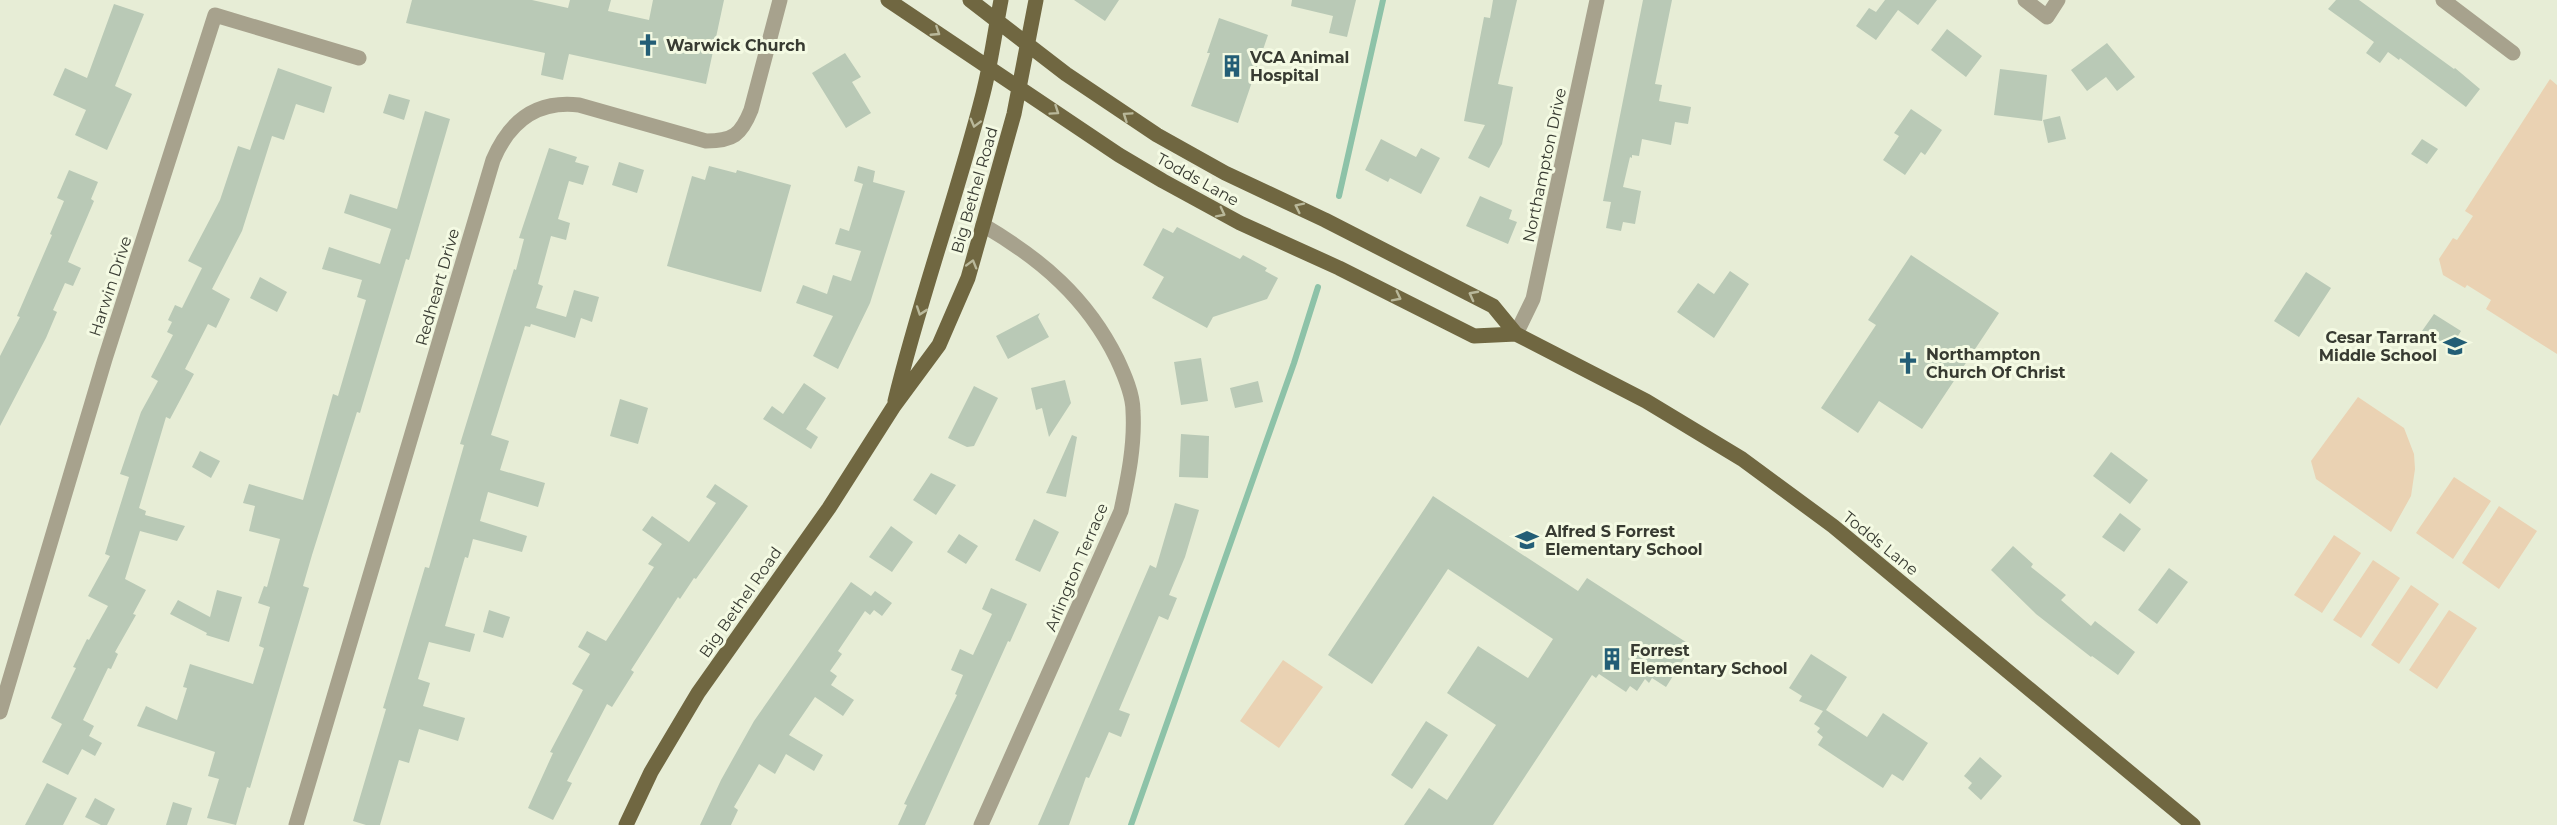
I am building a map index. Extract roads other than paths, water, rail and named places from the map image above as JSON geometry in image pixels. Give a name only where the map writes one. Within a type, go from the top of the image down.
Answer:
[{"type":"main road","name":"Todds Lane","points":[[888,0],[1127,160],[1240,223],[1339,268],[1474,336],[1516,334]]},
{"type":"main road","name":"Todds Lane","points":[[970,0],[1066,75],[1157,135],[1196,158],[1493,306],[1516,334],[1646,401],[1757,469],[1833,526],[2193,825]]},
{"type":"main road","name":"Big Bethel Road","points":[[894,406],[910,342],[936,261],[989,67],[1001,0]]},
{"type":"main road","name":"Big Bethel Road","points":[[626,825],[651,772],[698,693],[829,508],[894,406],[939,345],[968,278],[983,225],[1020,87],[1036,0]]},
{"type":"street","name":"Redheart Drive","points":[[296,825],[489,172],[500,142],[511,127],[530,113],[546,106],[564,104],[579,105],[706,141],[727,140],[740,131],[751,110],[780,0]]},
{"type":"street","name":"Northampton Drive","points":[[1516,334],[1533,299],[1597,0]]},
{"type":"street","points":[[2025,0],[2047,17],[2058,0]]},
{"type":"street","points":[[2443,0],[2513,53]]},
{"type":"street","name":"Harwin Drive","points":[[0,712],[105,359],[215,15],[359,58]]},
{"type":"street","name":"Arlington Terrace","points":[[981,825],[1121,511],[1132,462],[1134,409],[1123,372],[1105,335],[1081,301],[1049,270],[1011,241],[983,225]]},
{"type":"waterway","points":[[1339,196],[1383,0]]},
{"type":"waterway","points":[[1131,825],[1294,363],[1318,287]]},
{"type":"place","name":"Warwick Church","points":[[648,45]]},
{"type":"place","name":"VCA Animal Hospital","points":[[1232,66]]},
{"type":"place","name":"Cesar Tarrant Middle School","points":[[2455,346]]},
{"type":"place","name":"Northampton Church Of Christ","points":[[1908,363]]},
{"type":"place","name":"Alfred S Forrest Elementary School","points":[[1527,540]]},
{"type":"place","name":"Forrest Elementary School","points":[[1612,659]]}]
